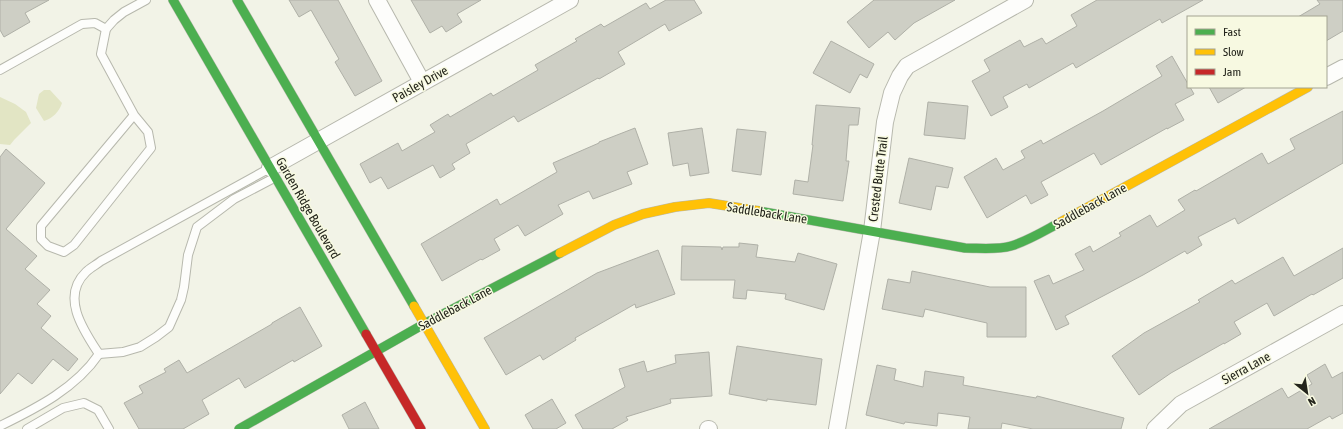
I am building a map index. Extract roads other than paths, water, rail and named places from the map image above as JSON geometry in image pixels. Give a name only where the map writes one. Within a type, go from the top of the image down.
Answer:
[{"type":"street","name":"Garden Ridge Boulevard","points":[[173,0],[421,429]]},
{"type":"street","points":[[237,0],[484,429]]},
{"type":"street","points":[[377,0],[422,82]]},
{"type":"street","name":"Paisley Drive","points":[[273,173],[318,140],[570,0]]},
{"type":"street","name":"Crested Butte Trail","points":[[837,429],[872,231],[885,122],[892,93],[900,76],[907,66],[1024,0]]},
{"type":"street","points":[[1327,76],[1343,68]]},
{"type":"street","name":"Saddleback Lane","points":[[239,429],[424,324],[614,226],[643,214],[675,207],[709,203],[782,214],[965,248],[1011,246],[1034,236],[1306,88]]},
{"type":"street","name":"Sierra Lane","points":[[1155,429],[1181,404],[1343,314]]},
{"type":"lane","points":[[134,115],[41,226],[41,239],[48,246],[64,252],[74,244],[151,148],[148,132],[134,115],[101,54],[106,29],[124,12],[146,0]]},
{"type":"lane","points":[[0,70],[82,24],[95,23],[106,29]]},
{"type":"lane","points":[[99,354],[83,328],[74,304],[75,292],[79,280],[86,272],[101,261],[273,173]]},
{"type":"lane","points":[[99,354],[123,352],[140,347],[169,327],[181,300],[188,255],[197,227],[234,199],[273,173]]},
{"type":"lane","points":[[0,426],[61,392],[79,378],[99,354]]},
{"type":"lane","points":[[27,429],[63,408],[84,403],[98,410],[109,429]]}]
